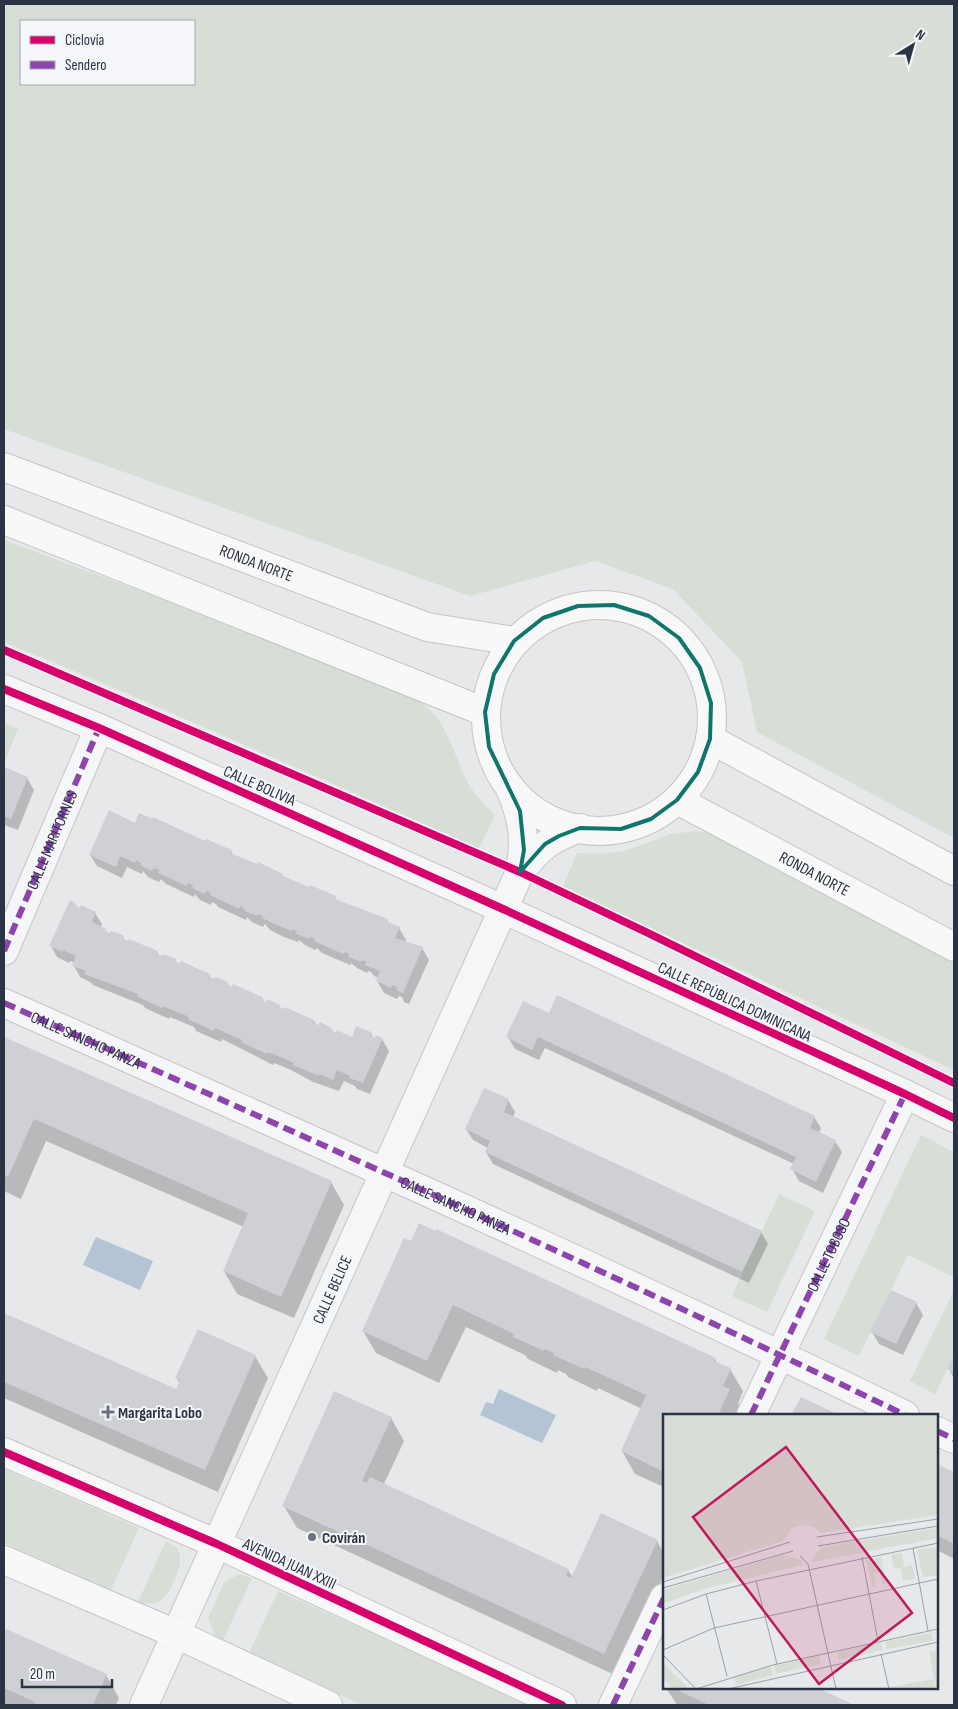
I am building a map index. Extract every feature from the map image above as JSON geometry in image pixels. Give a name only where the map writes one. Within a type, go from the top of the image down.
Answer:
[{"type":"main road","name":"RONDA NORTE","points":[[4,467],[427,627],[514,641]]},
{"type":"main road","points":[[4,520],[485,712]]},
{"type":"main road","points":[[614,605],[649,616],[679,638],[700,668],[711,702],[710,739],[698,772],[677,800],[651,819],[621,828],[589,830],[558,823],[527,805],[504,779],[489,747],[485,712],[494,674],[514,641],[543,618],[578,606],[614,605]]},
{"type":"main road","points":[[710,739],[954,871]]},
{"type":"main road","name":"RONDA NORTE","points":[[677,800],[954,947]]},
{"type":"main road","name":"AVENIDA JUAN XXIII","points":[[4,1452],[217,1544],[562,1705]]},
{"type":"main road","points":[[4,1560],[176,1634],[328,1705]]},
{"type":"street","name":"CALLE BOLIVIA","points":[[4,689],[99,728],[503,909]]},
{"type":"street","name":"CALLE MARITORNES","points":[[4,951],[99,728]]},
{"type":"street","name":"CALLE BELICE","points":[[510,786],[520,811],[522,828],[524,850],[520,872]]},
{"type":"street","name":"CALLE BELICE","points":[[144,1705],[520,872],[533,855],[545,844],[558,836],[580,828]]},
{"type":"street","name":"CALLE REPÚBLICA DOMINICANA","points":[[503,909],[954,1118]]},
{"type":"street","name":"CALLE SANCHO PANZA","points":[[4,1003],[385,1172],[780,1354],[903,1414]]},
{"type":"street","name":"CALLE TOBOSO","points":[[752,1414],[905,1094]]},
{"type":"street","points":[[938,1431],[954,1439]]},
{"type":"street","points":[[613,1705],[663,1600]]},
{"type":"highlighted area","points":[[614,605],[649,616],[679,638],[700,668],[711,703],[710,739],[698,772],[677,800],[651,819],[621,829],[580,828],[559,836],[545,844],[520,872],[524,850],[520,811],[489,747],[485,712],[494,674],[514,641],[543,618],[578,606]]},
{"type":"shaded area","points":[[4,4],[954,4],[954,838],[757,732],[742,662],[673,589],[595,561],[470,596],[4,429]]},
{"type":"shaded area","points":[[4,540],[390,684],[417,699],[438,719],[468,783],[477,796],[495,815],[479,848],[110,686],[4,642]]},
{"type":"shaded area","points":[[4,723],[18,729],[4,764]]},
{"type":"shaded area","points":[[697,831],[720,835],[954,960],[954,1070],[563,887],[577,853],[601,854],[624,851],[671,834]]},
{"type":"shaded area","points":[[921,1135],[954,1152],[954,1277],[908,1255],[859,1356],[824,1339]]},
{"type":"shaded area","points":[[779,1194],[815,1211],[767,1312],[732,1296]]},
{"type":"shaded area","points":[[954,1290],[954,1355],[935,1394],[910,1381]]},
{"type":"shaded area","points":[[4,1469],[139,1528],[111,1590],[4,1543]]},
{"type":"shaded area","points":[[166,1541],[177,1549],[180,1555],[180,1562],[173,1585],[165,1597],[156,1603],[138,1602]]},
{"type":"shaded area","points":[[239,1574],[252,1578],[223,1640],[215,1635],[208,1618],[224,1583]]},
{"type":"shaded area","points":[[278,1591],[527,1705],[362,1705],[249,1653]]},
{"type":"water","points":[[96,1237],[153,1261],[140,1290],[83,1265]]},
{"type":"water","points":[[499,1389],[556,1415],[542,1443],[480,1415],[486,1402],[493,1404]]},
{"type":"building","points":[[4,767],[28,777],[11,819],[4,816]]},
{"type":"building","points":[[109,810],[135,823],[139,813],[153,819],[153,817],[205,841],[206,839],[232,850],[230,853],[257,864],[258,862],[283,874],[283,876],[336,896],[335,899],[388,919],[387,922],[400,927],[395,938],[423,947],[403,993],[396,990],[397,987],[392,985],[391,988],[376,981],[380,971],[365,965],[367,962],[362,960],[361,962],[348,957],[349,954],[345,952],[343,954],[314,941],[315,939],[310,937],[309,939],[296,934],[297,931],[277,925],[258,914],[257,916],[244,911],[245,909],[240,906],[239,909],[210,895],[211,893],[206,891],[205,894],[192,888],[193,885],[188,883],[187,886],[158,873],[159,870],[154,868],[152,871],[140,865],[141,863],[136,860],[135,863],[120,856],[116,867],[89,855]]},
{"type":"building","points":[[70,900],[80,908],[81,905],[96,912],[92,922],[106,929],[105,931],[118,933],[124,936],[123,939],[128,941],[129,939],[158,951],[157,954],[163,956],[163,954],[176,959],[175,961],[180,964],[181,961],[210,974],[209,977],[221,979],[228,982],[227,984],[232,987],[233,984],[262,997],[262,1000],[266,1002],[267,999],[280,1005],[279,1007],[284,1009],[285,1007],[314,1020],[313,1023],[319,1025],[320,1022],[332,1028],[331,1030],[336,1033],[337,1030],[352,1037],[356,1026],[371,1032],[370,1035],[375,1038],[376,1035],[383,1038],[363,1083],[349,1078],[350,1076],[337,1070],[333,1080],[319,1074],[319,1076],[293,1065],[294,1063],[281,1057],[267,1052],[267,1054],[241,1042],[242,1040],[215,1028],[214,1031],[188,1019],[189,1017],[163,1006],[162,1008],[137,996],[138,994],[84,974],[86,971],[72,966],[76,956],[49,946]]},
{"type":"building","points":[[557,995],[815,1116],[810,1128],[836,1140],[816,1182],[790,1169],[796,1157],[538,1037],[532,1050],[506,1037],[523,1001],[549,1013]]},
{"type":"building","points":[[4,1037],[332,1181],[281,1297],[223,1271],[248,1213],[34,1119],[8,1177],[4,1175]]},
{"type":"building","points":[[484,1088],[509,1099],[504,1112],[762,1231],[742,1272],[485,1152],[490,1141],[465,1129]]},
{"type":"building","points":[[419,1223],[435,1231],[436,1229],[716,1358],[714,1361],[731,1368],[723,1386],[730,1389],[718,1414],[663,1414],[663,1472],[621,1451],[646,1395],[585,1367],[584,1369],[553,1355],[554,1353],[545,1349],[544,1351],[513,1337],[514,1334],[453,1305],[427,1361],[362,1331],[404,1238],[411,1241]]},
{"type":"building","points":[[891,1290],[917,1302],[896,1344],[870,1332]]},
{"type":"building","points":[[4,1313],[176,1389],[180,1380],[175,1378],[198,1329],[256,1355],[205,1470],[4,1382]]},
{"type":"building","points":[[954,1355],[954,1373],[947,1369]]},
{"type":"building","points":[[334,1391],[392,1417],[362,1481],[367,1483],[370,1477],[569,1569],[566,1576],[571,1578],[601,1513],[658,1540],[604,1654],[282,1506]]},
{"type":"building","points":[[801,1397],[837,1414],[792,1414]]},
{"type":"building","points":[[938,1464],[954,1472],[954,1544],[938,1536]]},
{"type":"building","points":[[4,1628],[107,1674],[93,1705],[34,1705],[35,1702],[4,1688]]},
{"type":"building","points":[[675,1689],[820,1689],[854,1705],[709,1705]]},
{"type":"marked path","points":[[4,951],[99,728]]},
{"type":"marked path","points":[[4,1003],[569,1257],[903,1414]]},
{"type":"marked path","points":[[751,1414],[905,1094]]},
{"type":"marked path","points":[[938,1431],[954,1439]]},
{"type":"marked path","points":[[613,1705],[663,1600]]},
{"type":"cycle path","points":[[4,650],[520,872],[954,1083]]},
{"type":"cycle path","points":[[4,689],[99,728],[503,909],[954,1118]]},
{"type":"cycle path","points":[[4,1452],[217,1544],[562,1705]]},
{"type":"place","name":"Margarita Lobo","points":[[108,1412]]},
{"type":"place","name":"Covirán","points":[[312,1537]]}]
